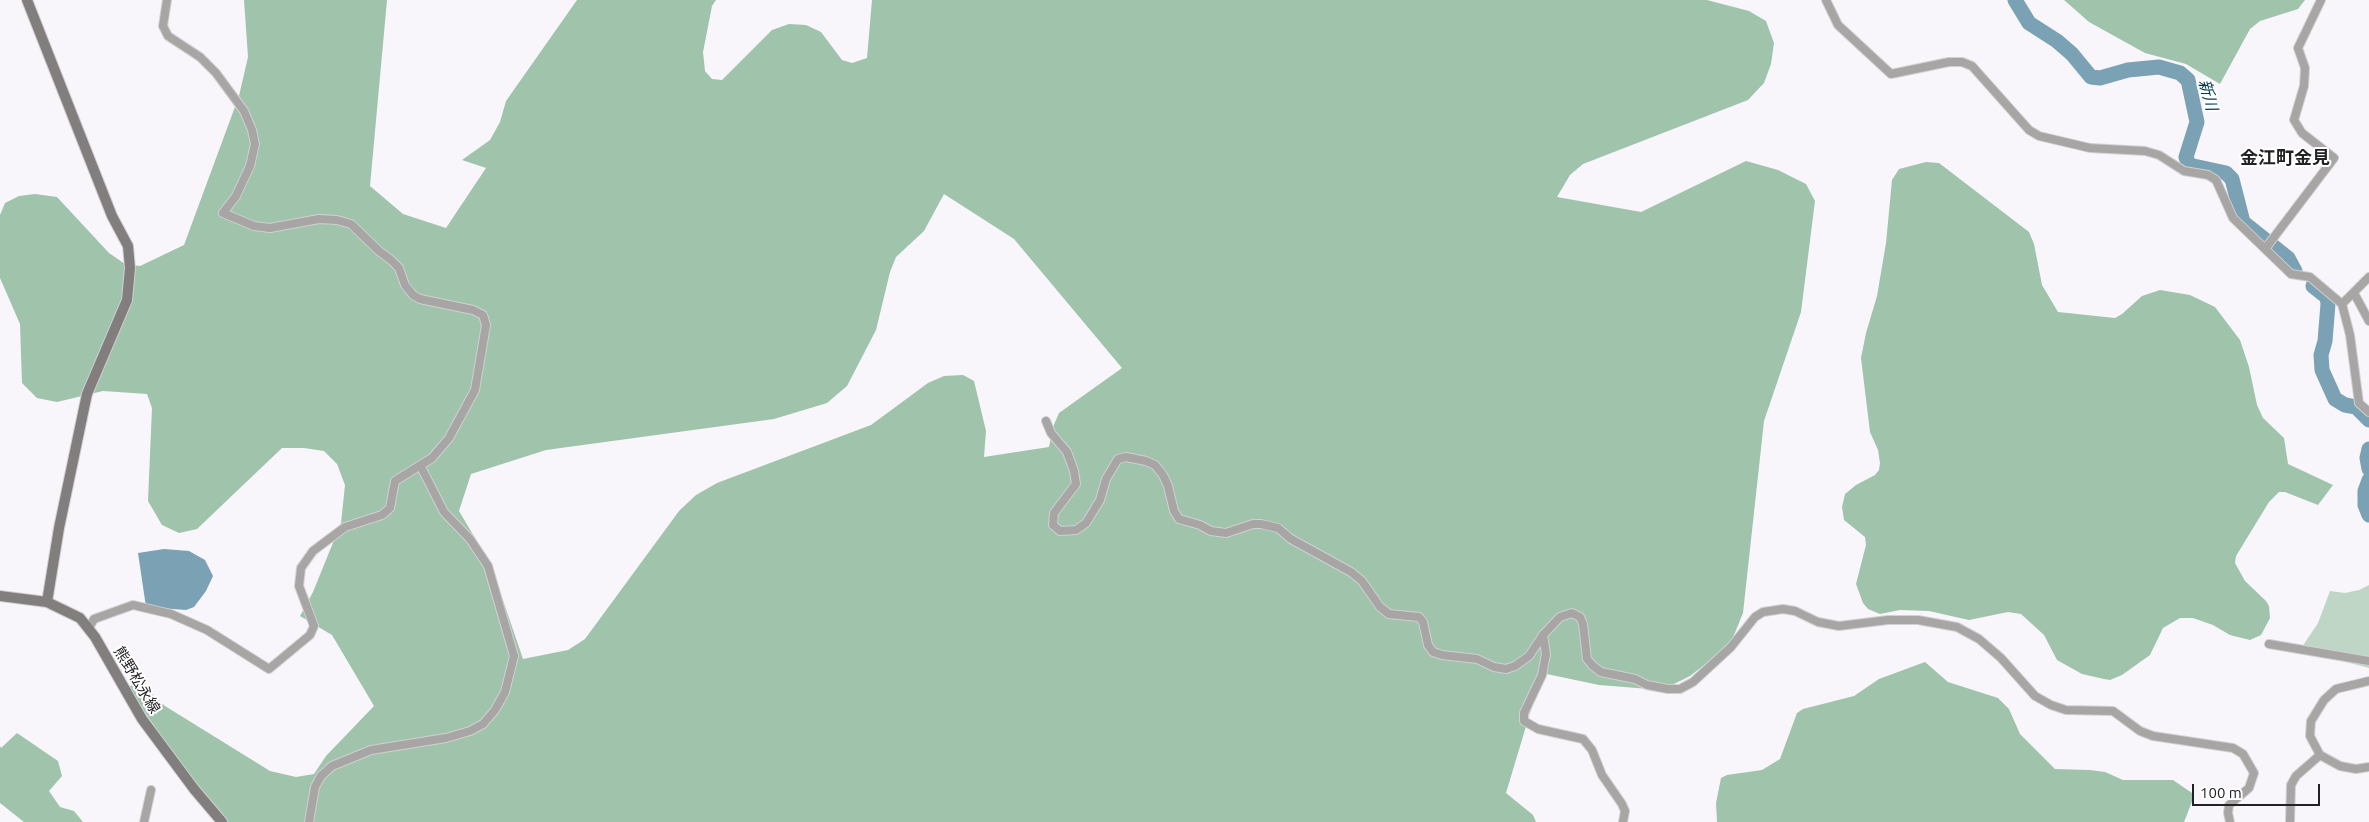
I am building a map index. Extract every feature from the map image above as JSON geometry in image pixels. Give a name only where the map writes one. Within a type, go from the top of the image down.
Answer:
[{"type":"street","points":[[27,0],[112,216],[128,246],[130,268],[127,300],[87,394],[59,528],[47,602]]},
{"type":"street","points":[[89,628],[94,619],[133,605],[171,614],[207,630],[269,670],[310,635],[314,626],[299,586],[301,568],[313,551],[345,527],[382,515],[390,508],[395,481],[433,458],[449,438],[475,390],[486,325],[483,315],[473,310],[420,299],[413,295],[405,285],[398,268],[351,224],[337,220],[319,219],[270,228],[254,226],[224,213],[236,196],[250,166],[255,144],[252,130],[244,111],[216,73],[200,58],[168,36],[163,26],[167,0]]},
{"type":"street","points":[[1826,0],[1838,25],[1891,74],[1949,62],[1962,62],[1972,66],[2029,130],[2038,136],[2090,148],[2146,151],[2159,156],[2184,171],[2208,175],[2216,180],[2221,187],[2233,218],[2268,245],[2291,274],[2310,277],[2342,304],[2350,335],[2359,403],[2369,412]]},
{"type":"street","points":[[2268,245],[2334,158],[2302,133],[2294,120],[2304,86],[2305,68],[2298,48],[2321,0]]},
{"type":"street","points":[[2342,304],[2369,277]]},
{"type":"street","points":[[2354,293],[2369,321]]},
{"type":"street","points":[[1046,421],[1051,433],[1067,452],[1074,471],[1076,484],[1054,513],[1053,525],[1060,531],[1076,530],[1086,523],[1100,500],[1106,479],[1118,459],[1133,458],[1155,465],[1163,475],[1178,519],[1200,525],[1211,531],[1226,533],[1252,524],[1278,528],[1291,539],[1362,580],[1380,608],[1389,614],[1419,617],[1423,622],[1428,645],[1433,652],[1442,655],[1477,658],[1494,667],[1506,668],[1516,666],[1529,656],[1543,635],[1560,617],[1572,613],[1580,616],[1588,658],[1601,672],[1635,679],[1647,685],[1668,689],[1680,689],[1693,682],[1731,646],[1755,617],[1763,612],[1783,609],[1795,611],[1818,622],[1839,626],[1888,620],[1918,620],[1957,627],[1979,639],[2001,658],[2036,696],[2051,705],[2066,710],[2114,711],[2140,731],[2154,736],[2233,748],[2243,754],[2254,773],[2249,788],[2229,805],[2230,822]]},
{"type":"street","points":[[310,822],[315,787],[321,776],[332,766],[371,750],[446,738],[470,731],[483,724],[495,710],[505,692],[514,656],[488,566],[470,540],[444,512],[421,467]]},
{"type":"street","name":"熊野松永線","points":[[0,596],[47,602],[80,618],[89,628],[142,720],[194,789],[222,822]]},
{"type":"street","points":[[1543,635],[1546,654],[1542,675],[1524,713],[1524,721],[1538,729],[1583,739],[1592,750],[1602,775],[1625,810],[1623,822]]},
{"type":"street","points":[[2269,644],[2369,662]]},
{"type":"street","points":[[2369,681],[2336,689],[2324,700],[2311,721],[2310,736],[2320,755],[2340,766],[2356,769],[2369,767]]},
{"type":"street","points":[[2290,822],[2291,785],[2296,776],[2320,755]]},
{"type":"street","points":[[144,822],[151,790]]},
{"type":"green space","points":[[244,0],[387,0],[370,186],[403,214],[446,228],[486,168],[462,160],[490,140],[500,122],[506,101],[577,0],[716,0],[712,6],[703,52],[705,71],[712,79],[722,80],[772,30],[789,24],[806,25],[821,32],[842,60],[852,63],[867,58],[872,0],[1707,0],[1749,11],[1766,21],[1774,43],[1771,64],[1764,83],[1748,100],[1583,164],[1570,175],[1557,197],[1641,212],[1746,161],[1778,170],[1806,184],[1815,201],[1801,312],[1764,421],[1743,613],[1730,645],[1690,676],[1662,690],[1599,685],[1542,673],[1506,793],[1533,815],[1536,822],[227,822],[180,765],[129,688],[136,679],[165,706],[270,771],[296,777],[314,774],[326,756],[374,706],[332,635],[300,616],[313,592],[341,523],[345,485],[337,464],[324,451],[304,448],[282,448],[197,529],[179,533],[162,525],[148,501],[152,408],[147,394],[103,391],[57,402],[37,398],[22,383],[20,324],[0,278],[0,215],[5,203],[19,196],[35,194],[57,197],[109,253],[125,264],[140,266],[184,245],[239,96],[248,57]],"holes":[[[944,194],[1014,239],[1122,368],[1059,413],[1053,427],[1049,447],[984,457],[986,431],[974,381],[963,375],[944,376],[928,383],[871,425],[717,483],[696,495],[679,511],[585,639],[568,650],[523,659],[491,565],[459,511],[471,474],[546,450],[774,419],[827,403],[847,386],[876,330],[890,272],[896,257],[924,231]]]},
{"type":"green space","points":[[2064,0],[2305,0],[2298,9],[2260,21],[2250,29],[2220,84],[2186,64],[2145,53],[2089,22]]},
{"type":"green space","points":[[1926,162],[1939,163],[2029,232],[2034,244],[2042,285],[2058,312],[2115,318],[2142,296],[2160,290],[2190,295],[2215,307],[2240,340],[2249,367],[2257,405],[2263,418],[2284,438],[2288,464],[2333,485],[2318,505],[2285,492],[2279,492],[2269,502],[2236,556],[2235,563],[2245,581],[2269,606],[2270,618],[2261,635],[2250,640],[2230,635],[2213,625],[2193,618],[2180,618],[2163,628],[2150,655],[2122,675],[2110,680],[2082,674],[2057,660],[2044,635],[2021,614],[2008,612],[1969,620],[1929,611],[1900,610],[1880,614],[1868,609],[1863,603],[1856,584],[1866,545],[1865,537],[1844,520],[1842,507],[1845,494],[1856,485],[1875,475],[1879,470],[1880,463],[1878,450],[1870,432],[1861,358],[1877,296],[1886,243],[1892,180],[1899,169]]},
{"type":"green space","points":[[2369,585],[2369,668],[2300,650],[2318,623],[2330,591],[2345,593],[2359,590]]},
{"type":"green space","points":[[1925,662],[1948,682],[1998,698],[2009,709],[2020,734],[2055,769],[2105,772],[2123,780],[2173,780],[2192,793],[2193,799],[2184,822],[1717,822],[1716,803],[1721,778],[1727,775],[1762,770],[1780,759],[1797,713],[1803,709],[1854,696],[1879,679]]},
{"type":"green space","points":[[17,733],[58,761],[62,776],[49,791],[60,807],[74,811],[83,822],[24,822],[0,803],[0,746],[1,748]]},
{"type":"water","points":[[164,549],[189,551],[205,560],[213,576],[206,591],[194,607],[186,610],[146,607],[138,553]]},
{"type":"waterway","name":"新川","points":[[2015,0],[2029,23],[2057,41],[2072,54],[2091,77],[2100,78],[2128,70],[2159,67],[2180,73],[2188,80],[2197,122],[2186,157],[2189,165],[2226,173],[2232,179],[2243,222],[2288,258],[2295,271]]},
{"type":"waterway","name":"新川","points":[[2313,286],[2327,297],[2328,304],[2325,341],[2321,355],[2322,370],[2335,399],[2345,405],[2356,407],[2369,420]]},
{"type":"waterway","name":"新川","points":[[2369,449],[2367,458],[2369,469]]},
{"type":"waterway","name":"新川","points":[[2369,480],[2365,491],[2365,505],[2369,515]]},
{"type":"district","name":"金江町金見","points":[[2285,158]]}]
